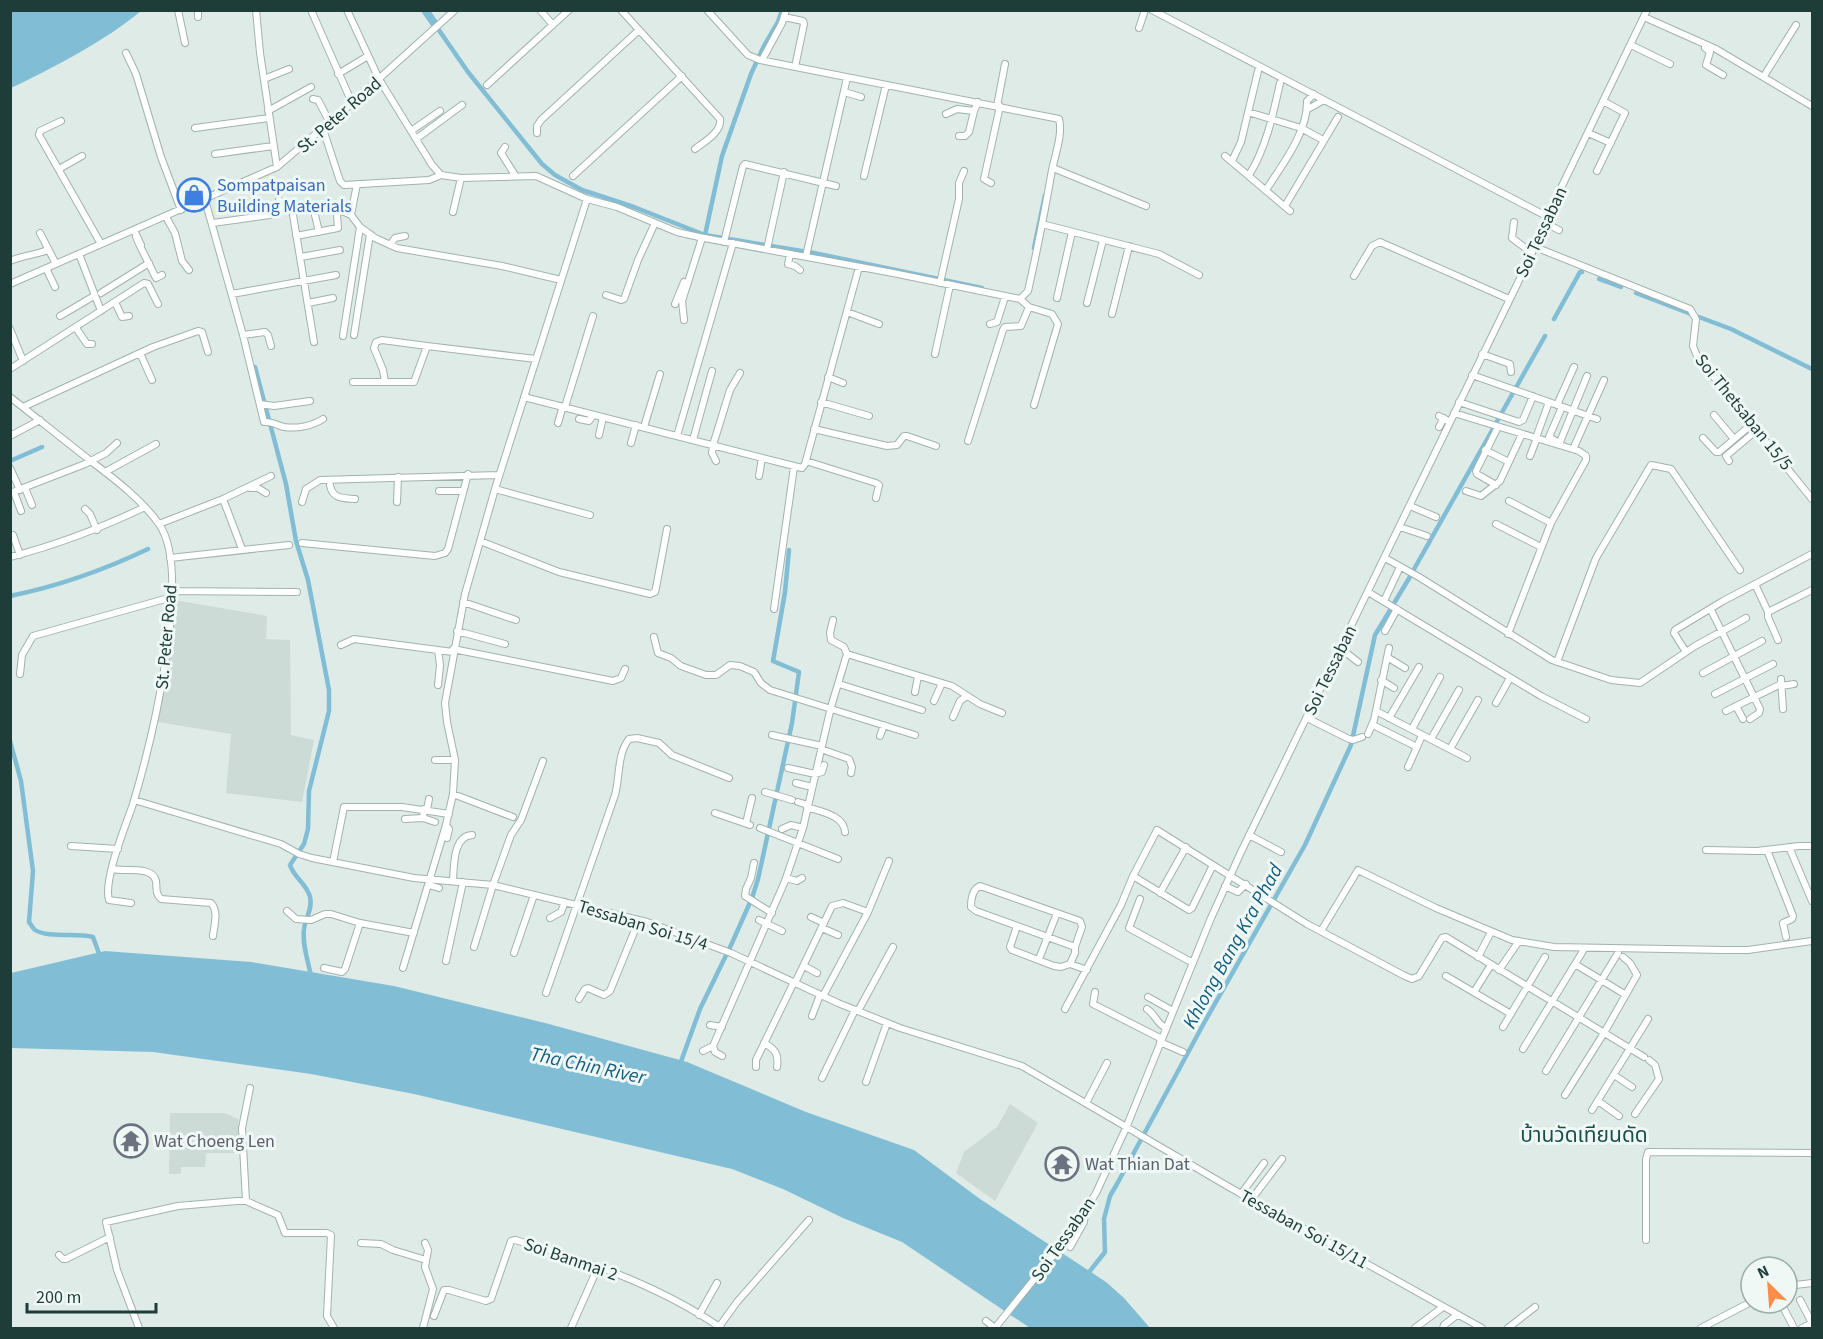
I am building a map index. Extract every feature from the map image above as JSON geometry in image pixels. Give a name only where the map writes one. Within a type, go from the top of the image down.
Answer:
[{"type":"street","points":[[178,10],[185,43]]},
{"type":"street","points":[[256,10],[268,114],[277,167]]},
{"type":"street","points":[[311,10],[352,103]]},
{"type":"street","points":[[347,10],[379,79],[432,165],[441,175]]},
{"type":"street","name":"St. Peter Road","points":[[11,282],[101,244],[135,234],[166,217],[277,167],[330,123],[455,10]]},
{"type":"street","points":[[540,10],[553,25]]},
{"type":"street","points":[[487,85],[569,10]]},
{"type":"street","points":[[621,10],[715,112],[720,121],[718,130],[694,149]]},
{"type":"street","points":[[707,10],[751,57],[1059,119],[1053,168],[1028,291],[1020,299]]},
{"type":"street","points":[[1139,28],[1145,10]]},
{"type":"street","points":[[1152,10],[1314,94],[1547,220],[1559,230]]},
{"type":"street","points":[[761,60],[785,14],[804,22],[795,67]]},
{"type":"street","points":[[1644,15],[1710,51],[1706,65],[1723,75]]},
{"type":"street","points":[[1644,15],[1716,49],[1812,106]]},
{"type":"street","name":"Soi Tessaban","points":[[995,1329],[1072,1232],[1126,1128],[1230,875],[1410,506],[1444,418],[1454,413],[1644,15]]},
{"type":"street","points":[[1764,76],[1796,25]]},
{"type":"street","points":[[537,133],[541,120],[639,30]]},
{"type":"street","points":[[1631,45],[1670,64]]},
{"type":"street","points":[[126,53],[136,74],[161,156],[181,210]]},
{"type":"street","points":[[338,74],[368,56]]},
{"type":"street","points":[[991,183],[984,179],[1005,64]]},
{"type":"street","points":[[264,79],[289,69]]},
{"type":"street","points":[[1232,161],[1241,142],[1258,71]]},
{"type":"street","points":[[573,176],[682,76]]},
{"type":"street","points":[[806,256],[847,78]]},
{"type":"street","points":[[1249,175],[1257,161],[1272,119],[1280,83]]},
{"type":"street","points":[[864,176],[886,85]]},
{"type":"street","points":[[195,128],[268,114],[311,87]]},
{"type":"street","points":[[844,92],[861,97]]},
{"type":"street","points":[[1266,190],[1301,128],[1308,109],[1306,101],[1314,94]]},
{"type":"street","points":[[313,99],[318,100],[330,123]]},
{"type":"street","points":[[1308,109],[1324,100]]},
{"type":"street","points":[[1598,171],[1625,113],[1603,101]]},
{"type":"street","points":[[959,136],[969,133],[978,102]]},
{"type":"street","points":[[416,139],[462,105]]},
{"type":"street","points":[[946,114],[957,109],[974,111]]},
{"type":"street","points":[[411,131],[440,111]]},
{"type":"street","points":[[1248,112],[1301,128],[1323,140]]},
{"type":"street","points":[[1225,156],[1287,209],[1323,140],[1338,117]]},
{"type":"street","points":[[61,121],[40,131],[39,135],[101,244]]},
{"type":"street","points":[[323,129],[340,181],[344,184],[429,180],[441,175],[461,178],[536,176],[587,199],[617,207],[677,232],[700,238],[725,238],[733,243],[768,246],[790,254],[941,280],[950,285],[1020,299],[1029,307],[1052,314],[1058,324],[1034,405]]},
{"type":"street","points":[[1588,133],[1611,143]]},
{"type":"street","points":[[216,154],[273,146]]},
{"type":"street","points":[[505,147],[501,153],[515,175]]},
{"type":"street","points":[[59,169],[82,156]]},
{"type":"street","points":[[725,238],[744,165],[784,172],[836,186]]},
{"type":"street","points":[[1053,168],[1146,206]]},
{"type":"street","points":[[941,280],[960,199],[959,183],[964,171]]},
{"type":"street","points":[[768,246],[784,172]]},
{"type":"street","points":[[453,212],[461,178]]},
{"type":"street","points":[[351,215],[357,184]]},
{"type":"street","points":[[403,968],[446,825],[453,794],[455,760],[445,711],[453,651],[463,602],[499,475],[587,199]]},
{"type":"street","points":[[205,200],[263,405],[264,422],[270,421],[285,427],[310,426],[323,419]]},
{"type":"street","points":[[213,223],[278,214],[279,200]]},
{"type":"street","points":[[296,236],[338,228],[337,215],[340,210],[351,215],[360,227],[370,234],[390,245],[502,266],[561,280]]},
{"type":"street","points":[[293,215],[314,342]]},
{"type":"street","points":[[315,215],[319,232]]},
{"type":"street","points":[[166,217],[175,233],[182,261],[189,270]]},
{"type":"street","points":[[1514,222],[1512,238],[1533,250]]},
{"type":"street","points":[[606,295],[624,299],[655,223]]},
{"type":"street","points":[[1042,224],[1159,254],[1199,275]]},
{"type":"street","points":[[343,336],[360,227]]},
{"type":"street","points":[[1057,298],[1072,232]]},
{"type":"street","points":[[40,233],[56,264]]},
{"type":"street","points":[[135,234],[156,278],[162,275]]},
{"type":"street","points":[[354,335],[370,234]]},
{"type":"street","points":[[390,245],[395,238],[405,237]]},
{"type":"street","points":[[675,304],[700,238]]},
{"type":"street","points":[[684,320],[682,301],[700,238]]},
{"type":"street","points":[[1087,303],[1102,240]]},
{"type":"street","points":[[1354,276],[1372,246],[1380,242],[1509,299]]},
{"type":"street","points":[[677,436],[733,243]]},
{"type":"street","points":[[1112,314],[1129,246]]},
{"type":"street","points":[[10,261],[20,256],[48,250]]},
{"type":"street","points":[[301,258],[340,250]]},
{"type":"street","name":"Soi Thetsaban 15/5","points":[[1533,250],[1690,309],[1696,319],[1694,351],[1812,499]]},
{"type":"street","points":[[79,254],[98,295],[101,311]]},
{"type":"street","points":[[790,254],[788,264],[800,270]]},
{"type":"street","points":[[60,316],[149,263]]},
{"type":"street","points":[[774,609],[800,466],[814,429],[859,267]]},
{"type":"street","points":[[46,268],[55,288]]},
{"type":"street","points":[[232,294],[336,275]]},
{"type":"street","points":[[10,369],[146,283],[158,304]]},
{"type":"street","points":[[935,354],[950,285]]},
{"type":"street","points":[[990,324],[997,322],[1005,297]]},
{"type":"street","points":[[308,303],[333,298]]},
{"type":"street","points":[[115,302],[122,317],[129,316]]},
{"type":"street","points":[[968,441],[1003,330],[1005,327],[1021,326],[1029,307]]},
{"type":"street","points":[[847,312],[879,324]]},
{"type":"street","points":[[558,423],[593,316]]},
{"type":"street","points":[[76,328],[87,344],[92,344]]},
{"type":"street","points":[[10,329],[23,361]]},
{"type":"street","points":[[23,407],[140,353],[198,330],[202,332],[208,352]]},
{"type":"street","points":[[243,335],[265,332],[271,346]]},
{"type":"street","points":[[385,382],[374,348],[376,342],[382,340],[536,359]]},
{"type":"street","points":[[352,382],[414,382],[427,346]]},
{"type":"street","points":[[140,353],[152,380]]},
{"type":"street","points":[[1482,354],[1510,364],[1510,372]]},
{"type":"street","points":[[1574,367],[1549,437],[1585,450]]},
{"type":"street","points":[[693,440],[712,371]]},
{"type":"street","points":[[716,461],[712,453],[713,445],[730,390],[740,373]]},
{"type":"street","points":[[644,427],[660,374]]},
{"type":"street","points":[[1472,375],[1597,419]]},
{"type":"street","points":[[1560,442],[1587,376]]},
{"type":"street","points":[[828,377],[843,383]]},
{"type":"street","points":[[1574,447],[1604,380]]},
{"type":"street","points":[[1459,402],[1522,421],[1533,396]]},
{"type":"street","name":"St. Peter Road","points":[[10,397],[105,472],[145,507],[167,538],[172,594],[160,699],[108,889],[109,900],[131,903]]},
{"type":"street","points":[[524,397],[762,458],[876,483],[879,485],[876,498]]},
{"type":"street","points":[[263,405],[310,401]]},
{"type":"street","points":[[821,402],[869,416]]},
{"type":"street","points":[[1530,456],[1539,437],[1549,402]]},
{"type":"street","points":[[1454,413],[1539,437],[1586,456],[1586,460],[1551,523],[1508,634]]},
{"type":"street","points":[[579,419],[589,421],[593,414]]},
{"type":"street","points":[[1714,415],[1734,439]]},
{"type":"street","points":[[599,435],[603,417]]},
{"type":"street","points":[[1439,427],[1444,418]]},
{"type":"street","points":[[10,436],[40,420]]},
{"type":"street","points":[[1703,438],[1716,452],[1752,424]]},
{"type":"street","points":[[632,443],[636,425]]},
{"type":"street","points":[[1496,484],[1477,474],[1476,471],[1498,427]]},
{"type":"street","points":[[814,429],[888,446],[897,445],[902,438],[907,436],[936,446]]},
{"type":"street","points":[[1729,461],[1726,456],[1757,430]]},
{"type":"street","points":[[1466,491],[1481,496],[1496,484],[1524,433]]},
{"type":"street","points":[[18,491],[91,461],[106,453],[117,443]]},
{"type":"street","points":[[105,472],[156,444]]},
{"type":"street","points":[[1485,450],[1509,462]]},
{"type":"street","points":[[759,476],[762,458]]},
{"type":"street","points":[[1557,662],[1596,558],[1651,465],[1671,469],[1740,570]]},
{"type":"street","points":[[10,468],[18,491],[21,511]]},
{"type":"street","points":[[302,502],[302,495],[315,482],[468,474],[499,475]]},
{"type":"street","points":[[302,543],[441,555],[448,549],[468,474]]},
{"type":"street","points":[[159,524],[250,488],[271,476]]},
{"type":"street","points":[[397,502],[399,477]]},
{"type":"street","points":[[330,482],[332,493],[335,496],[355,499]]},
{"type":"street","points":[[250,488],[258,488],[266,493]]},
{"type":"street","points":[[495,489],[590,515]]},
{"type":"street","points":[[18,491],[32,505]]},
{"type":"street","points":[[439,491],[462,491]]},
{"type":"street","points":[[223,499],[242,549]]},
{"type":"street","points":[[1509,501],[1551,523]]},
{"type":"street","points":[[1410,506],[1436,517]]},
{"type":"street","points":[[10,557],[97,530],[145,507]]},
{"type":"street","points":[[85,509],[90,514],[97,530]]},
{"type":"street","points":[[1496,524],[1541,547]]},
{"type":"street","points":[[1400,527],[1426,536]]},
{"type":"street","points":[[480,541],[559,572],[650,594],[655,592],[668,529]]},
{"type":"street","points":[[13,535],[20,555]]},
{"type":"street","points":[[170,558],[289,546]]},
{"type":"street","points":[[1686,652],[1674,633],[1675,630],[1812,554]]},
{"type":"street","points":[[1384,558],[1557,662],[1611,680],[1640,682],[1686,652],[1746,618]]},
{"type":"street","points":[[1384,601],[1400,567]]},
{"type":"street","points":[[1755,584],[1778,640]]},
{"type":"street","points":[[1768,612],[1812,590]]},
{"type":"street","points":[[20,674],[22,655],[33,636],[172,594],[297,591]]},
{"type":"street","points":[[1368,591],[1510,678],[1586,719]]},
{"type":"street","points":[[463,602],[516,620]]},
{"type":"street","points":[[1385,631],[1398,609]]},
{"type":"street","points":[[1712,612],[1760,710],[1750,718]]},
{"type":"street","points":[[703,1051],[713,1046],[722,1027],[772,913],[798,843],[831,707],[847,654],[844,647],[831,640],[833,620]]},
{"type":"street","points":[[457,631],[505,644]]},
{"type":"street","points":[[654,637],[658,653],[671,658],[681,666],[712,675],[723,673],[730,665],[740,666],[754,672],[768,689],[915,735]]},
{"type":"street","points":[[341,645],[354,639],[453,651],[614,681],[621,678],[625,669]]},
{"type":"street","points":[[1703,673],[1762,641]]},
{"type":"street","points":[[1340,648],[1358,662]]},
{"type":"street","points":[[1307,718],[1351,740],[1365,735],[1373,725],[1389,648]]},
{"type":"street","points":[[438,650],[440,666],[438,685]]},
{"type":"street","points":[[847,654],[958,689],[967,696],[1002,713]]},
{"type":"street","points":[[1387,657],[1405,668]]},
{"type":"street","points":[[1715,694],[1773,664]]},
{"type":"street","points":[[1389,718],[1419,667]]},
{"type":"street","points":[[915,692],[918,676]]},
{"type":"street","points":[[1412,729],[1440,677]]},
{"type":"street","points":[[1496,703],[1510,678]]},
{"type":"street","points":[[1381,680],[1394,688]]},
{"type":"street","points":[[934,701],[942,683]]},
{"type":"street","points":[[1781,683],[1783,709]]},
{"type":"street","points":[[1726,711],[1781,683],[1794,684]]},
{"type":"street","points":[[839,684],[922,710]]},
{"type":"street","points":[[1431,739],[1459,690]]},
{"type":"street","points":[[953,717],[960,701],[967,696]]},
{"type":"street","points":[[1450,749],[1478,700]]},
{"type":"street","points":[[1736,706],[1743,719]]},
{"type":"street","points":[[1376,711],[1467,758]]},
{"type":"street","points":[[880,736],[884,724]]},
{"type":"street","points":[[1373,725],[1417,747]]},
{"type":"street","points":[[772,735],[822,748],[849,759],[852,767],[851,774]]},
{"type":"street","points":[[1408,767],[1422,735]]},
{"type":"street","points":[[546,993],[615,795],[622,754],[629,739],[638,738],[659,743],[672,755],[729,778]]},
{"type":"street","points":[[435,760],[455,760]]},
{"type":"street","points":[[474,947],[511,835],[521,820],[543,761]]},
{"type":"street","points":[[788,768],[815,774],[822,771],[824,765]]},
{"type":"street","points":[[796,783],[812,787]]},
{"type":"street","points":[[453,794],[513,817]]},
{"type":"street","points":[[770,794],[835,817],[843,824],[845,832]]},
{"type":"street","points":[[715,813],[748,824],[752,798]]},
{"type":"street","points":[[423,818],[429,799]]},
{"type":"street","name":"Tessaban Soi 15/4","points":[[134,800],[333,862],[429,883],[453,881],[493,885],[639,920],[722,949],[822,996],[887,1023],[1022,1066],[1126,1128]]},
{"type":"street","points":[[333,862],[344,807],[402,807],[449,814]]},
{"type":"street","points":[[405,819],[423,818],[435,822]]},
{"type":"street","points":[[446,825],[449,830],[447,838]]},
{"type":"street","points":[[782,829],[791,825],[802,828]]},
{"type":"street","points":[[764,830],[838,859]]},
{"type":"street","points":[[1065,1008],[1121,905],[1157,830],[1246,884],[1271,902],[1412,979],[1424,970],[1444,936],[1655,1065],[1659,1079],[1635,1114]]},
{"type":"street","points":[[1249,835],[1281,852]]},
{"type":"street","points":[[453,881],[456,855],[461,839],[472,836]]},
{"type":"street","points":[[71,846],[118,849]]},
{"type":"street","points":[[1706,850],[1767,850],[1812,846]]},
{"type":"street","points":[[1789,847],[1812,901]]},
{"type":"street","points":[[1160,893],[1186,848]]},
{"type":"street","points":[[1767,850],[1793,916],[1784,923],[1786,937]]},
{"type":"street","points":[[812,1016],[868,912],[889,861]]},
{"type":"street","points":[[754,863],[746,889],[749,900],[772,913]]},
{"type":"street","points":[[1133,876],[1186,909],[1191,909],[1213,865]]},
{"type":"street","points":[[112,869],[146,871],[152,874],[155,878],[156,892],[161,899],[211,903],[216,913],[213,936]]},
{"type":"street","points":[[1321,931],[1358,870],[1491,932],[1519,941],[1554,947],[1748,950],[1812,941]]},
{"type":"street","points":[[786,878],[797,881],[802,878]]},
{"type":"street","points":[[446,961],[463,882]]},
{"type":"street","points":[[429,883],[439,888]]},
{"type":"street","points":[[1225,886],[1238,892],[1246,884]]},
{"type":"street","points":[[1070,964],[1082,927],[1081,923],[981,886],[975,890],[971,904],[974,909],[1075,947]]},
{"type":"street","points":[[514,953],[534,895]]},
{"type":"street","points":[[1140,898],[1129,928],[1192,963]]},
{"type":"street","points":[[550,918],[561,912],[565,902]]},
{"type":"street","points":[[756,1067],[756,1060],[764,1043],[832,906],[847,904],[868,912]]},
{"type":"street","points":[[287,911],[296,919],[311,920],[327,914],[414,933]]},
{"type":"street","points":[[1039,959],[1057,913]]},
{"type":"street","points":[[811,917],[838,935]]},
{"type":"street","points":[[579,999],[588,988],[604,995],[610,991],[639,920]]},
{"type":"street","points":[[759,921],[782,931]]},
{"type":"street","points":[[324,968],[342,972],[345,969],[360,923]]},
{"type":"street","points":[[1017,926],[1011,948],[1061,967],[1070,964],[1086,970]]},
{"type":"street","points":[[1478,957],[1491,932]]},
{"type":"street","points":[[1499,970],[1519,941]]},
{"type":"street","points":[[822,1078],[893,947]]},
{"type":"street","points":[[1523,1049],[1583,951]]},
{"type":"street","points":[[1546,1071],[1620,955],[1630,963],[1637,975],[1565,1095]]},
{"type":"street","points":[[1503,1027],[1545,957]]},
{"type":"street","points":[[1575,964],[1626,995]]},
{"type":"street","points":[[1474,992],[1491,965]]},
{"type":"street","points":[[804,966],[817,973]]},
{"type":"street","points":[[1446,976],[1511,1014]]},
{"type":"street","points":[[1095,992],[1093,1004],[1183,1052]]},
{"type":"street","points":[[1148,997],[1173,1011]]},
{"type":"street","points":[[1147,1009],[1155,1014],[1158,1024],[1166,1029]]},
{"type":"street","points":[[1592,1110],[1648,1019]]},
{"type":"street","points":[[866,1082],[887,1023]]},
{"type":"street","points":[[710,1025],[722,1027]]},
{"type":"street","points":[[764,1043],[776,1051],[777,1066]]},
{"type":"street","points":[[713,1046],[715,1052],[722,1056]]},
{"type":"street","points":[[1086,1103],[1107,1063]]},
{"type":"street","points":[[1614,1075],[1632,1087]]},
{"type":"street","points":[[246,1201],[242,1128],[249,1088]]},
{"type":"street","points":[[1598,1101],[1619,1116]]},
{"type":"street","name":"Tessaban Soi 15/11","points":[[1126,1128],[1482,1329]]},
{"type":"street","points":[[1646,1240],[1646,1159],[1648,1152],[1812,1153]]},
{"type":"street","points":[[1251,1200],[1282,1159]]},
{"type":"street","points":[[1241,1194],[1264,1163]]},
{"type":"street","points":[[139,1329],[120,1280],[106,1222],[178,1206],[246,1201],[278,1215],[285,1233],[327,1233],[331,1235],[327,1316],[334,1329]]},
{"type":"street","points":[[1070,1247],[1084,1222],[1084,1212]]},
{"type":"street","points":[[720,1328],[737,1302],[809,1220]]},
{"type":"street","points":[[59,1254],[63,1259],[66,1258],[110,1236]]},
{"type":"street","name":"Soi Banmai 2","points":[[434,1316],[444,1290],[486,1301],[491,1299],[513,1240],[546,1248],[598,1267],[652,1290],[720,1328]]},
{"type":"street","points":[[362,1243],[381,1244],[426,1260]]},
{"type":"street","points":[[423,1329],[433,1289],[426,1271],[428,1250],[424,1243]]},
{"type":"street","points":[[571,1329],[598,1267]]},
{"type":"street","points":[[699,1315],[717,1283]]},
{"type":"street","points":[[1800,1300],[1812,1323],[1803,1328]]},
{"type":"street","points":[[1415,1329],[1443,1307]]},
{"type":"street","points":[[1508,1329],[1535,1307]]},
{"type":"street","points":[[1701,1329],[1739,1308]]},
{"type":"street","points":[[1443,1329],[1444,1325],[1457,1315]]},
{"type":"street","points":[[1787,1315],[1794,1329]]},
{"type":"street","points":[[986,1321],[995,1329]]},
{"type":"shaded area","points":[[174,600],[267,616],[266,639],[290,640],[291,735],[314,740],[302,802],[226,793],[231,734],[158,722],[165,684]]},
{"type":"shaded area","points":[[1010,1104],[1038,1123],[995,1201],[956,1173],[964,1152],[997,1127]]},
{"type":"shaded area","points":[[170,1113],[225,1113],[238,1119],[240,1153],[206,1153],[205,1167],[181,1167],[181,1174],[169,1174]]},
{"type":"water","points":[[15,10],[141,11],[95,43],[11,88],[11,12]]},
{"type":"water","name":"Tha Chin River","points":[[105,951],[251,962],[394,986],[549,1024],[687,1062],[806,1112],[914,1150],[980,1199],[1106,1282],[1124,1298],[1150,1328],[1030,1328],[902,1242],[732,1169],[414,1094],[311,1074],[153,1052],[11,1048],[11,973]]},
{"type":"waterway","points":[[425,10],[434,23]]},
{"type":"waterway","points":[[705,235],[722,156],[751,74],[782,10]]},
{"type":"waterway","points":[[434,23],[468,72],[542,164],[555,175],[582,190],[634,207],[705,235],[814,253],[982,288]]},
{"type":"waterway","points":[[1034,248],[1045,195]]},
{"type":"waterway","name":"Khlong Bang Kra Phad","points":[[1554,319],[1582,272]]},
{"type":"waterway","name":"Khlong Bang Kra Phad","points":[[1599,279],[1621,287]]},
{"type":"waterway","name":"Khlong Bang Kra Phad","points":[[1636,293],[1691,314]]},
{"type":"waterway","name":"Khlong Bang Kra Phad","points":[[1699,317],[1731,329],[1812,369]]},
{"type":"waterway","name":"Khlong Bang Kra Phad","points":[[1496,423],[1545,336]]},
{"type":"waterway","points":[[255,367],[286,484],[296,541],[308,580],[329,690],[329,711],[309,791],[308,829],[304,844],[290,865],[310,897],[304,935],[311,976]]},
{"type":"waterway","name":"Khlong Bang Kra Phad","points":[[1413,571],[1494,427]]},
{"type":"waterway","points":[[10,461],[42,447]]},
{"type":"waterway","points":[[10,596],[81,577],[148,549]]},
{"type":"waterway","points":[[679,1067],[700,1009],[752,898],[792,723],[799,672],[773,661],[785,592],[789,550]]},
{"type":"waterway","name":"Khlong Bang Kra Phad","points":[[1393,605],[1411,575]]},
{"type":"waterway","name":"Khlong Bang Kra Phad","points":[[1086,1276],[1105,1252],[1104,1219],[1110,1196],[1204,1023],[1305,845],[1351,745],[1375,635],[1392,607]]},
{"type":"waterway","points":[[10,741],[21,781],[33,871],[29,922],[35,930],[40,932],[93,937],[101,959]]},
{"type":"place","name":"Sompatpaisan Building Materials","points":[[194,195]]},
{"type":"place","name":"Wat Choeng Len","points":[[131,1141]]},
{"type":"place","name":"Wat Thian Dat","points":[[1062,1164]]},
{"type":"district","name":"บ้านวัดเทียนดัด","points":[[1584,1135]]}]
